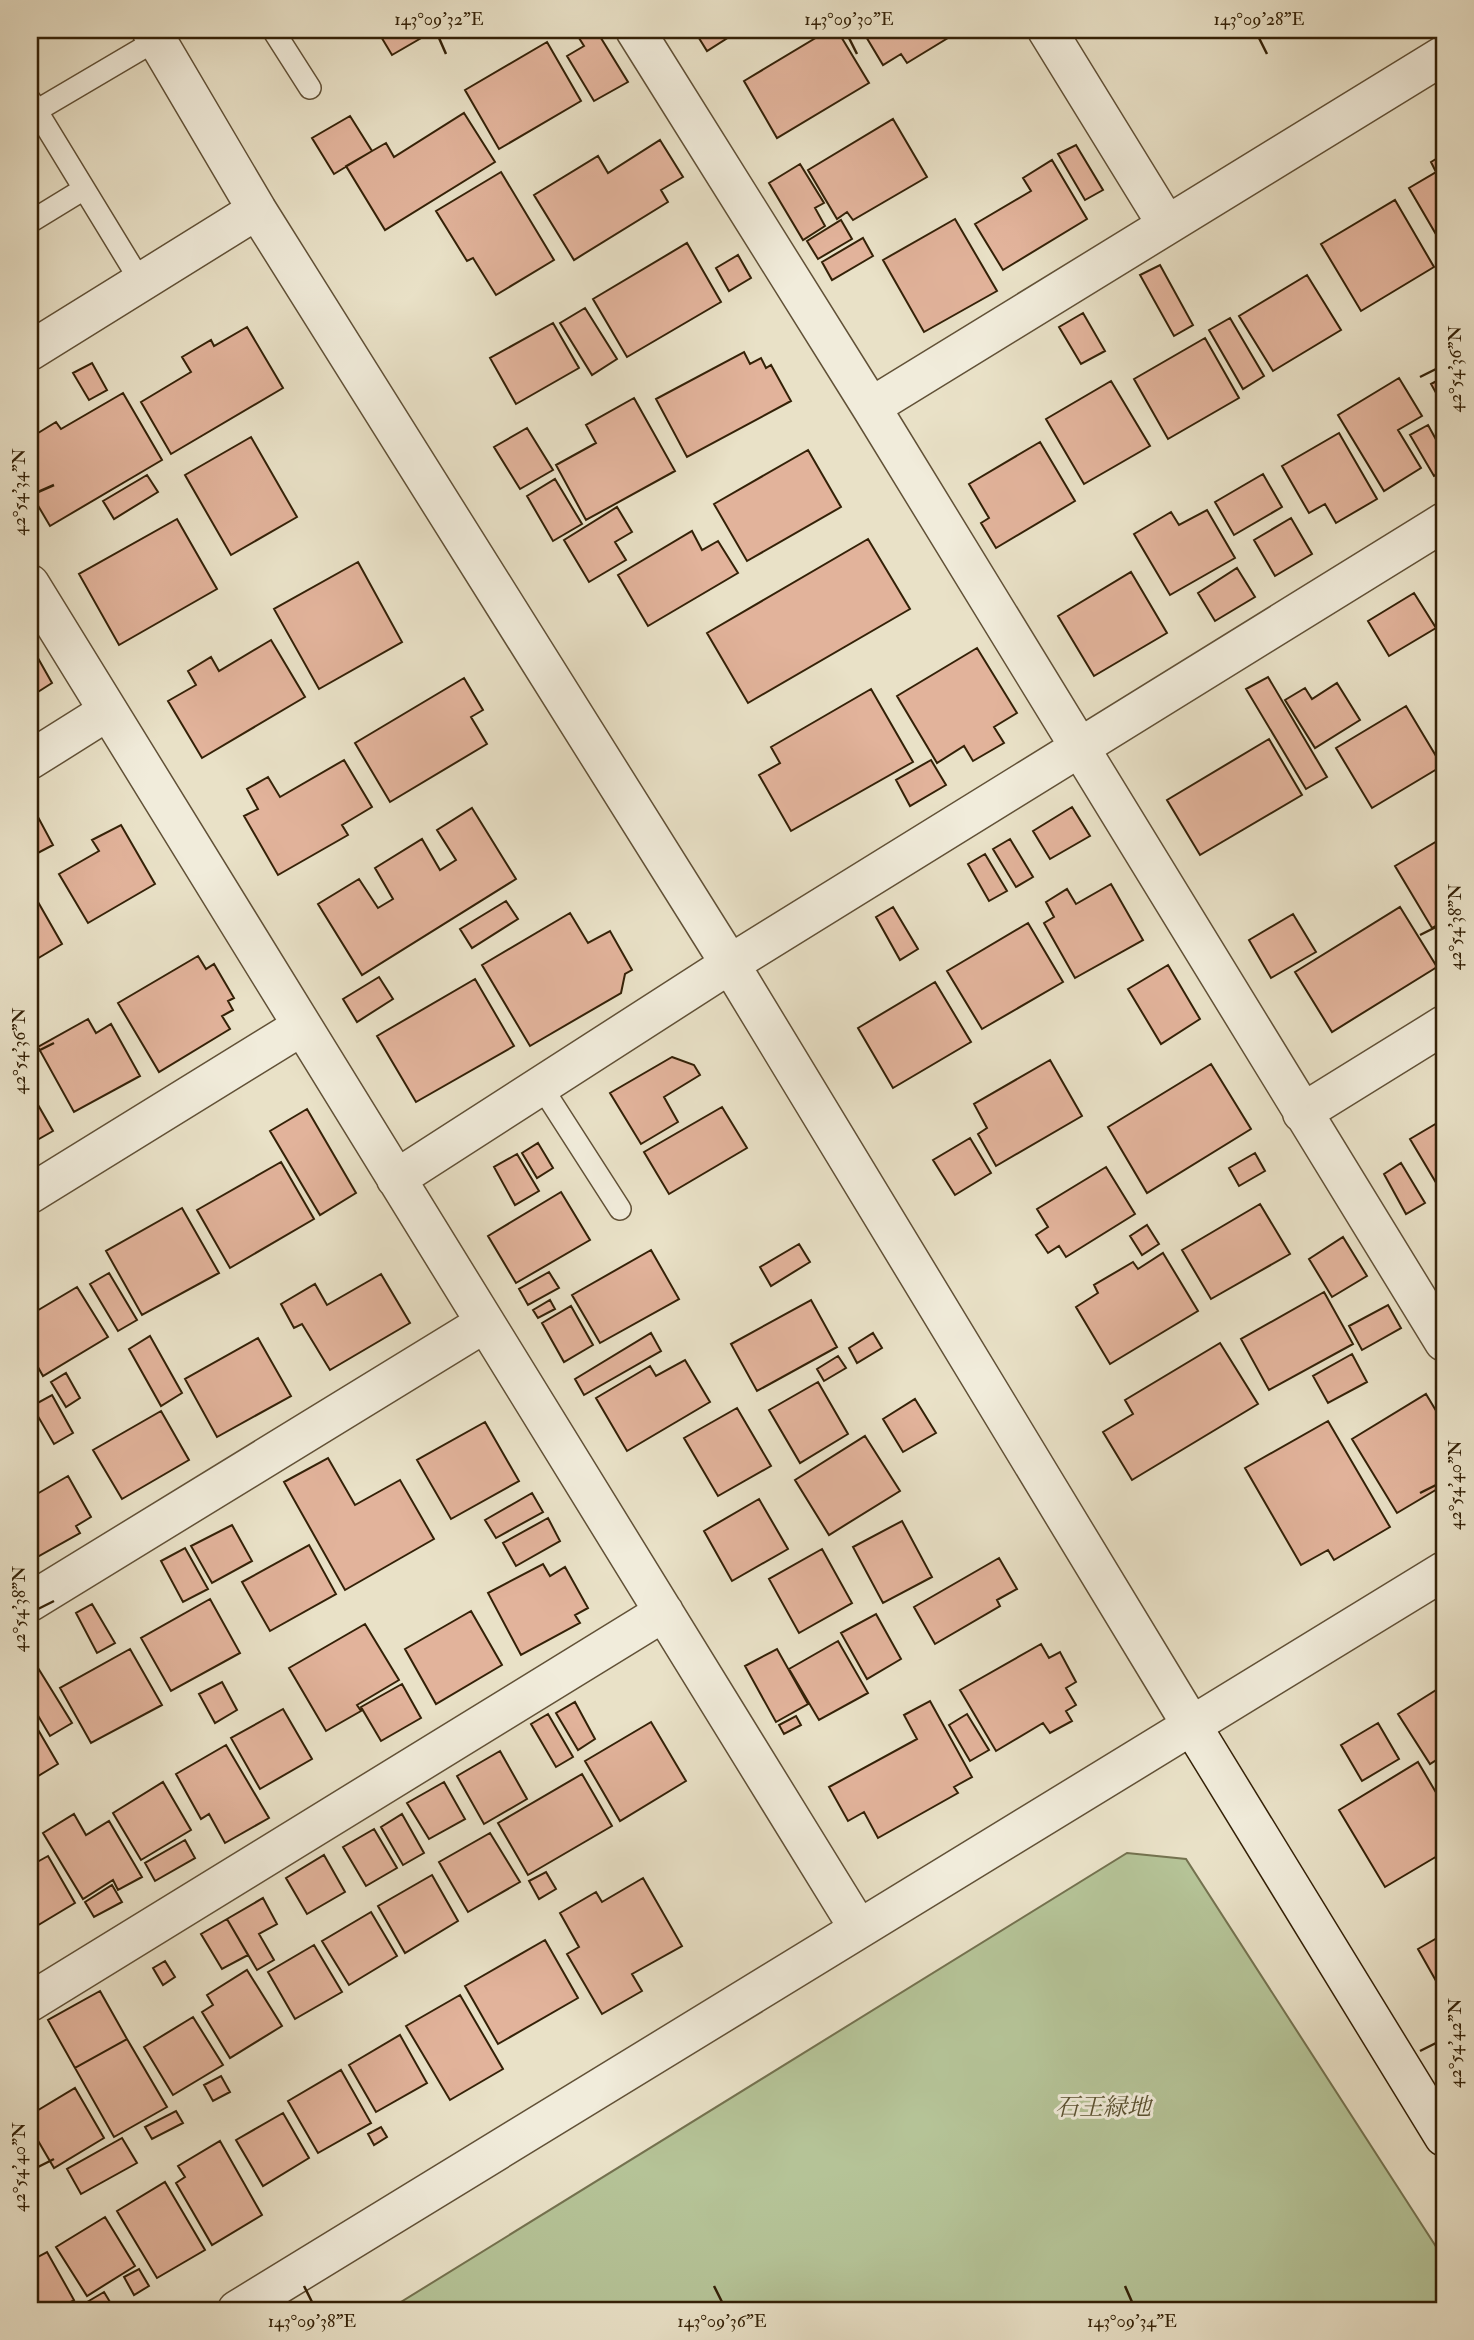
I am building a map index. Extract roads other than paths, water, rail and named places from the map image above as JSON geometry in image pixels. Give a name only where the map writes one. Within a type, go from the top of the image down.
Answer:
[{"type":"street","points":[[635,30],[871,407],[1444,1342]]},
{"type":"street","points":[[1047,30],[1167,225]]},
{"type":"street","points":[[160,33],[257,211],[730,964],[1444,2137]]},
{"type":"street","points":[[871,407],[1444,55]]},
{"type":"street","points":[[30,351],[257,211]]},
{"type":"street","points":[[396,1178],[730,964],[1444,522]]},
{"type":"street","points":[[30,584],[859,1929]]},
{"type":"street","points":[[30,760],[108,711]]},
{"type":"street","points":[[30,1194],[302,1026]]},
{"type":"street","points":[[1302,1113],[1444,1026]]},
{"type":"street","points":[[30,1602],[485,1323]]},
{"type":"street","points":[[237,2310],[1444,1571]]},
{"type":"street","points":[[30,2002],[664,1612]]},
{"type":"lane","points":[[273,30],[310,88]]},
{"type":"lane","points":[[141,282],[33,106],[160,33]]},
{"type":"lane","points":[[30,222],[84,189]]},
{"type":"lane","points":[[541,1086],[620,1209]]},
{"type":"park label","name":"石王緑地","points":[[1103,2107]]}]
